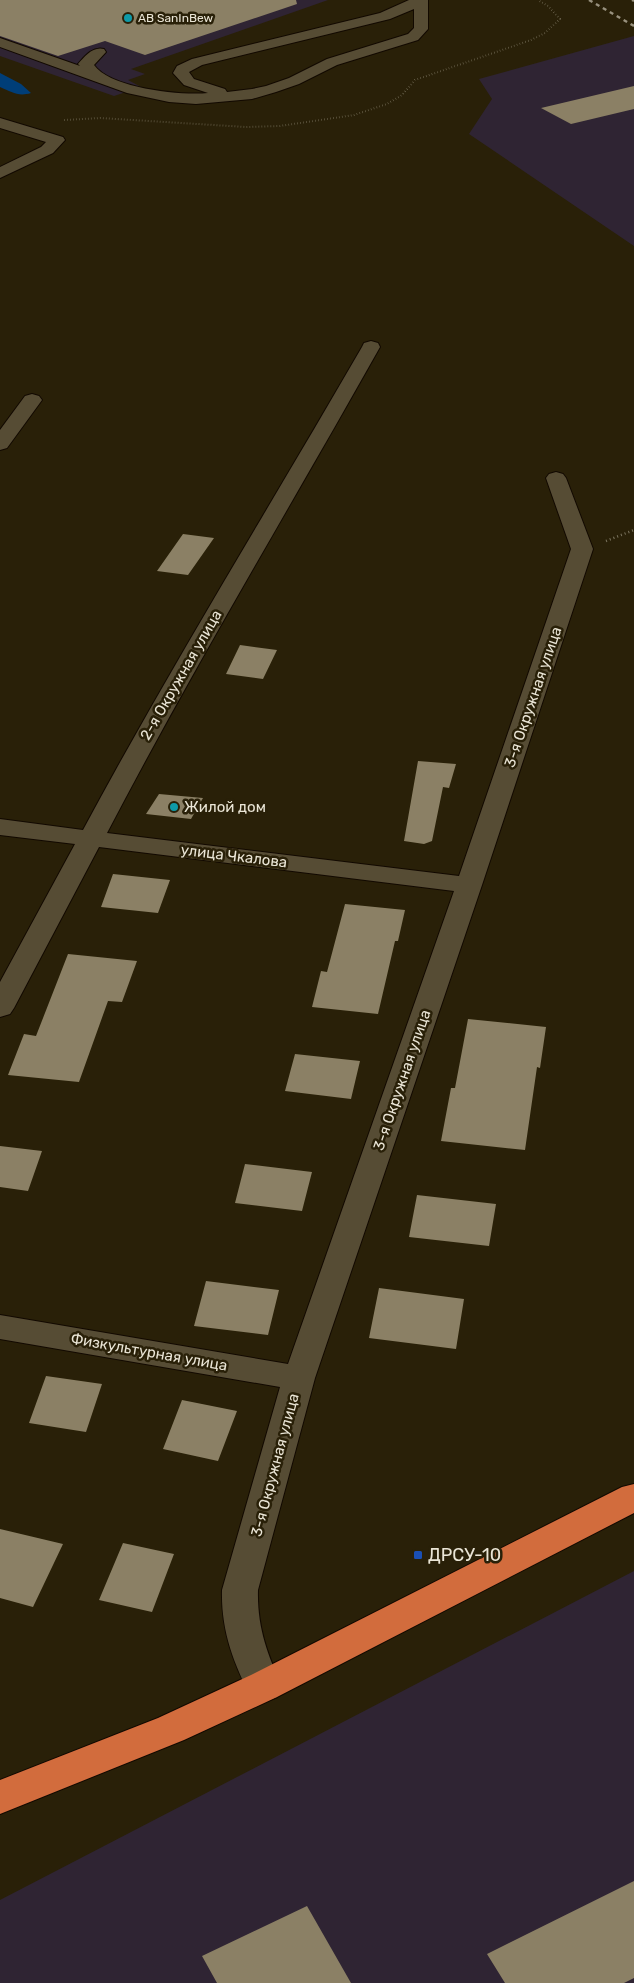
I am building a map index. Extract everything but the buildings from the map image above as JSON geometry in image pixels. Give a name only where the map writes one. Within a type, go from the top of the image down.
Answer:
[{"type":"highway","points":[[0,1797],[171,1729],[264,1686],[634,1497]]},
{"type":"street","points":[[0,42],[132,90],[180,98],[252,94],[294,81],[332,62],[413,37],[421,29],[421,0],[385,16],[196,62],[182,70],[181,73],[184,78],[204,88],[218,92],[252,94]]},
{"type":"street","points":[[94,76],[86,64],[98,52]]},
{"type":"street","points":[[0,122],[57,140],[47,150],[0,174]]},
{"type":"street","name":"2-я Окружная улица","points":[[0,1008],[151,726],[276,514],[371,347]]},
{"type":"street","points":[[0,444],[32,400]]},
{"type":"street","name":"3-я Окружная улица","points":[[264,1686],[253,1667],[244,1640],[239,1613],[240,1590],[299,1378],[469,885],[582,549],[556,478]]},
{"type":"street","name":"улица Чкалова","points":[[0,827],[469,885]]},
{"type":"street","name":"Физкультурная улица","points":[[0,1327],[299,1378]]},
{"type":"shaded area","name":"AB SanInBew","points":[[0,0],[328,0],[131,69],[145,74],[128,80],[141,87],[114,96],[0,56]]},
{"type":"shaded area","points":[[634,36],[634,246],[469,134],[492,99],[479,79]]},
{"type":"shaded area","points":[[634,1571],[634,1983],[0,1983],[0,1900]]},
{"type":"water","points":[[0,73],[21,84],[31,93],[19,94],[0,87]]},
{"type":"railway","points":[[589,0],[634,26]]},
{"type":"place","name":"AB SanInBew","points":[[128,18]]},
{"type":"place","name":"Жилой дом","points":[[174,807]]},
{"type":"place","name":"ДРСУ-10","points":[[418,1555]]}]
